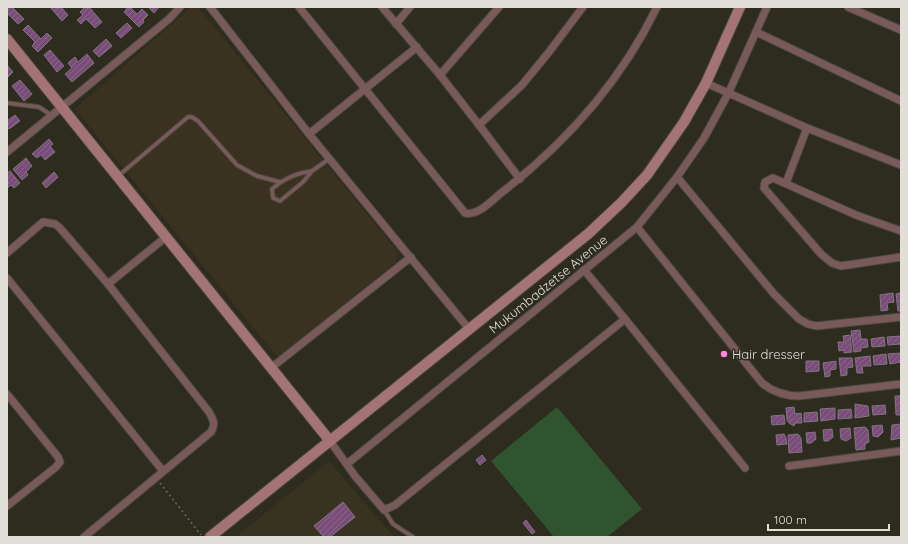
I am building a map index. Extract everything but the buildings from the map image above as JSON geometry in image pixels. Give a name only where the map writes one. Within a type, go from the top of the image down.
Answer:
[{"type":"street","points":[[7,152],[169,19],[180,7]]},
{"type":"street","points":[[210,7],[309,134],[469,329]]},
{"type":"street","points":[[299,7],[465,213],[471,214],[520,179],[561,141],[588,113],[630,56],[646,30],[657,7]]},
{"type":"street","points":[[382,7],[440,75],[520,179]]},
{"type":"street","points":[[396,24],[410,7]]},
{"type":"street","points":[[440,75],[499,7]]},
{"type":"street","points":[[479,125],[522,85],[583,7]]},
{"type":"street","points":[[210,537],[588,234],[626,198],[647,175],[684,122],[706,83],[740,7]]},
{"type":"street","name":"Mukumbadzetse Avenue","points":[[347,464],[637,227],[677,177],[704,138],[729,92],[767,7]]},
{"type":"street","points":[[848,7],[901,30]]},
{"type":"street","points":[[756,32],[901,101]]},
{"type":"street","points":[[7,39],[330,441],[355,476],[384,510],[400,501],[432,476],[625,319]]},
{"type":"street","points":[[309,134],[417,47]]},
{"type":"street","points":[[706,83],[807,128],[901,165]]},
{"type":"street","points":[[786,183],[807,128]]},
{"type":"street","points":[[677,177],[774,294],[794,315],[803,322],[816,326],[901,317]]},
{"type":"street","points":[[901,231],[856,215],[773,178],[767,181],[764,188],[826,259],[841,266],[901,257]]},
{"type":"street","points":[[7,253],[43,222],[50,223],[60,228],[108,284],[213,419],[214,425],[211,432],[84,537]]},
{"type":"street","points":[[637,227],[762,383],[774,392],[799,396],[901,384]]},
{"type":"street","points":[[108,284],[166,237]]},
{"type":"street","points":[[270,368],[411,257]]},
{"type":"street","points":[[584,270],[745,468]]},
{"type":"street","points":[[7,278],[163,471]]},
{"type":"street","points":[[7,394],[58,457],[60,462],[56,467],[7,506]]},
{"type":"street","points":[[789,466],[901,451]]},
{"type":"lane","points":[[7,103],[39,107],[52,115]]},
{"type":"lane","points":[[118,177],[188,116],[192,116],[237,165],[257,176],[280,182]]},
{"type":"lane","points":[[312,171],[302,172],[280,182],[272,189],[273,198],[280,201],[293,191],[312,171],[330,158]]},
{"type":"lane","points":[[384,510],[393,524],[413,537]]},
{"type":"path","points":[[156,477],[202,537]]},
{"type":"shaded area","points":[[191,7],[198,7],[398,252],[395,263],[278,358],[75,109]]},
{"type":"shaded area","points":[[329,461],[394,537],[236,537]]},
{"type":"green space","points":[[557,407],[642,509],[607,537],[554,537],[491,461]]},
{"type":"place","name":"Hair dresser","points":[[724,354]]}]
